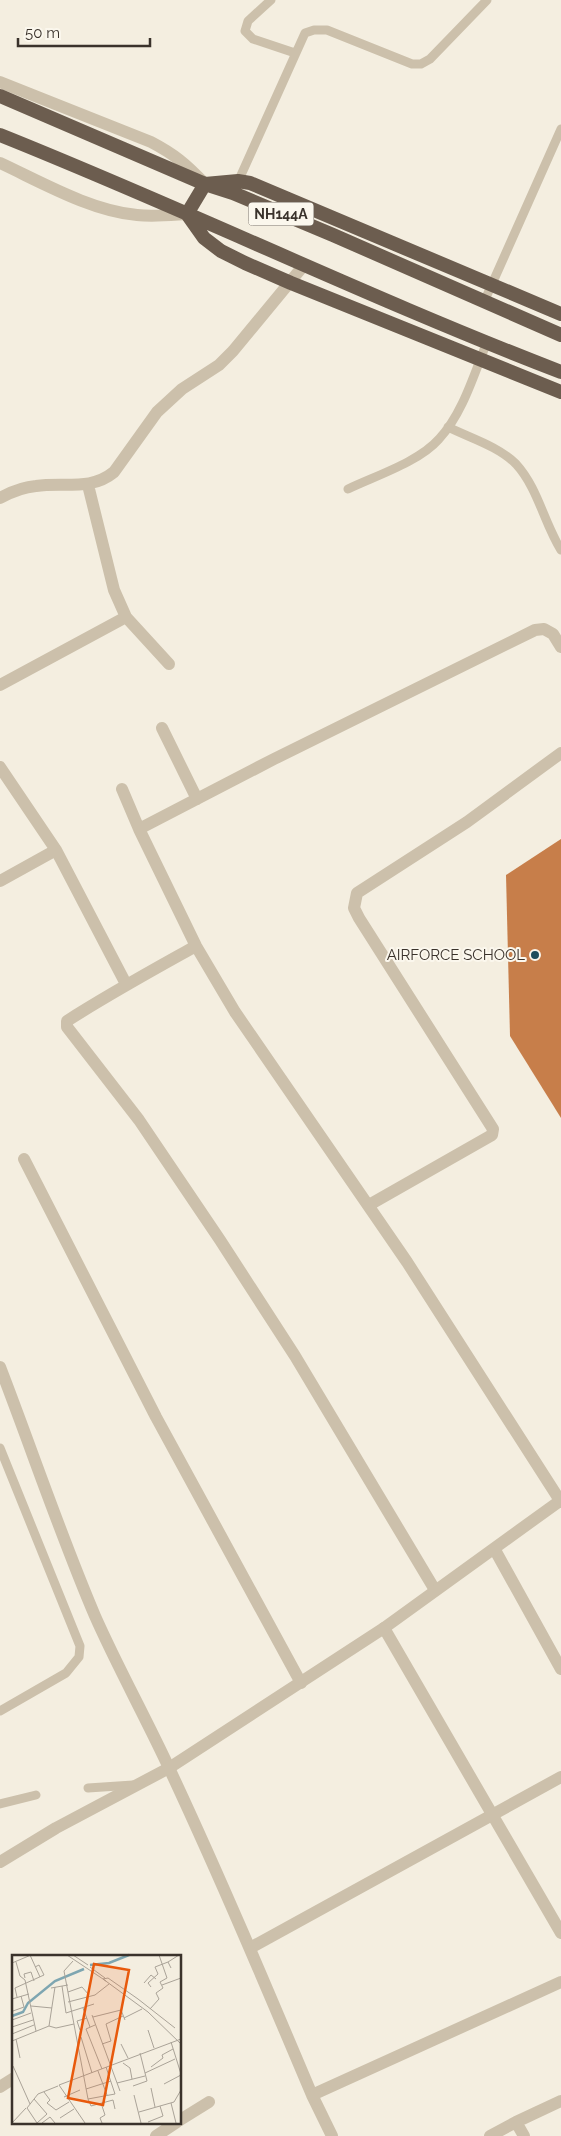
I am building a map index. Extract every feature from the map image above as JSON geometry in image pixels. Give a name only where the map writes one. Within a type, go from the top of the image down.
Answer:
[{"type":"highway","name":"NH144A","points":[[0,96],[205,184],[235,187],[484,302],[561,335]]},
{"type":"highway","name":"NH144A","points":[[0,135],[79,166],[304,265],[561,372]]},
{"type":"highway","points":[[205,184],[187,214],[204,238],[221,251],[291,283],[481,358],[561,392]]},
{"type":"highway","points":[[235,187],[267,189],[561,314]]},
{"type":"street","points":[[0,82],[151,142],[185,162],[205,184]]},
{"type":"street","points":[[0,163],[82,200],[116,212],[138,215],[187,214]]},
{"type":"street","points":[[3,492],[38,485],[88,485],[105,479],[114,472],[157,412],[182,389],[219,365],[233,351],[304,265]]},
{"type":"street","points":[[88,485],[114,590],[126,617],[168,664]]},
{"type":"street","points":[[0,685],[126,617]]},
{"type":"street","points":[[139,829],[536,630],[544,629],[553,634],[561,647]]},
{"type":"street","points":[[162,728],[197,799]]},
{"type":"street","points":[[369,1205],[492,1135],[493,1129],[359,918],[354,908],[357,893],[468,822],[561,753]]},
{"type":"street","points":[[0,767],[56,850],[126,984]]},
{"type":"street","points":[[0,1862],[56,1828],[169,1768],[384,1628],[561,1501],[369,1205],[235,1012],[196,946],[139,829],[122,789]]},
{"type":"street","points":[[0,881],[56,850]]},
{"type":"street","points":[[196,946],[126,984],[67,1021],[67,1027],[139,1120],[220,1240],[295,1356],[435,1590]]},
{"type":"street","points":[[24,1159],[156,1417],[301,1683]]},
{"type":"street","points":[[0,1367],[41,1474],[64,1543],[123,1677],[169,1768],[332,2136]]},
{"type":"street","points":[[495,1550],[561,1669]]},
{"type":"street","points":[[384,1628],[561,1933]]},
{"type":"street","points":[[250,1948],[561,1777]]},
{"type":"street","points":[[312,2094],[561,1982]]},
{"type":"street","points":[[0,2088],[12,2079]]},
{"type":"street","points":[[490,2136],[561,2101]]},
{"type":"street","points":[[181,2119],[209,2102]]},
{"type":"street","points":[[516,2122],[524,2136]]},
{"type":"street","points":[[156,2136],[174,2124]]},
{"type":"lane","points":[[271,0],[248,21],[245,31],[253,39],[295,53]]},
{"type":"lane","points":[[235,187],[305,32],[327,30],[404,61],[421,64],[430,59],[487,0]]},
{"type":"lane","points":[[484,302],[561,129]]},
{"type":"lane","points":[[348,489],[416,456],[439,440],[459,407],[487,342]]},
{"type":"lane","points":[[448,427],[496,450],[516,465],[530,485],[561,550]]},
{"type":"lane","points":[[0,1448],[80,1646],[79,1657],[66,1673],[0,1712]]},
{"type":"lane","points":[[88,1788],[138,1785]]},
{"type":"lane","points":[[1,1802],[36,1795]]},
{"type":"building","name":"AIRFORCE SCHOOL","points":[[561,839],[561,1118],[510,1036],[506,875]]},
{"type":"place","name":"AIRFORCE SCHOOL","points":[[535,955]]}]
